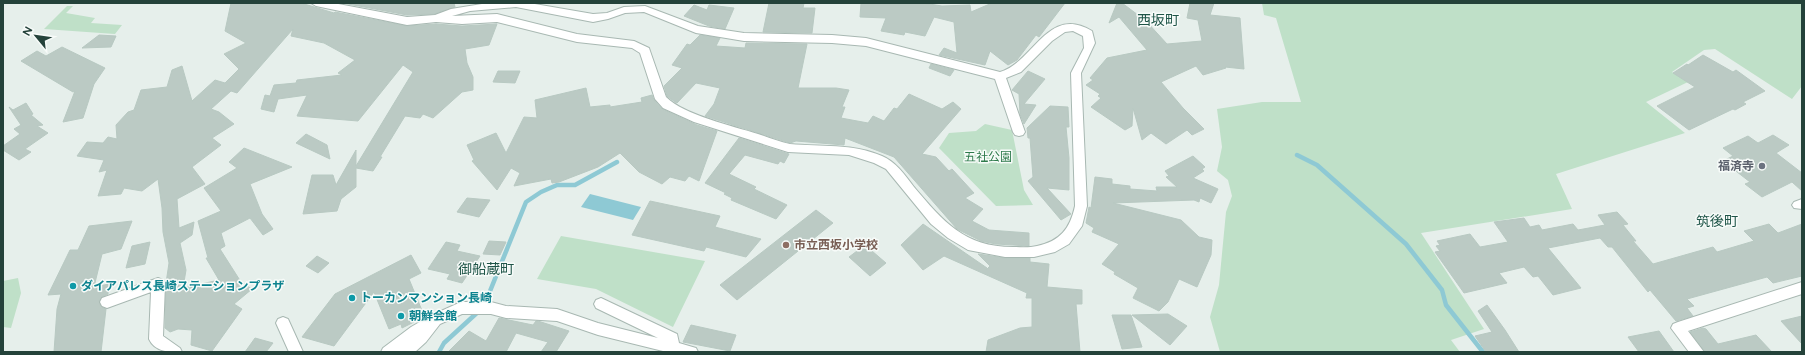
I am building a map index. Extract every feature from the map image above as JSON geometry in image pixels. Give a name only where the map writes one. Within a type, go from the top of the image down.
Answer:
[{"type":"street","points":[[316,3],[407,21],[436,18],[462,20],[497,18],[577,38],[634,45],[645,51],[662,98],[667,104],[681,112],[788,148],[796,150],[850,151],[884,162],[890,166],[935,220],[952,234],[972,246],[1005,252],[1034,252],[1051,248],[1065,240],[1078,222],[1080,211],[1076,73],[1089,48],[1090,43],[1088,34],[1076,28],[1067,27],[1062,29],[1017,69],[1000,76],[866,42],[832,39],[744,37],[703,30],[645,9],[624,10],[608,16],[593,18],[516,4],[470,8],[451,12],[436,18]]},
{"type":"street","points":[[1000,76],[1019,132]]},
{"type":"street","points":[[107,302],[158,284],[156,339],[175,352]]},
{"type":"street","points":[[1697,352],[1678,328],[1802,288]]},
{"type":"street","points":[[601,304],[672,338],[672,347]]},
{"type":"street","points":[[388,352],[416,331],[460,308],[491,308],[506,312],[557,315],[598,329],[691,352]]},
{"type":"street","points":[[406,352],[421,338],[435,320]]},
{"type":"street","points":[[283,323],[296,352]]},
{"type":"green space","points":[[1262,3],[1802,3],[1802,86],[1792,99],[1715,49],[1704,50],[1672,72],[1688,82],[1646,102],[1685,133],[1556,174],[1572,209],[1421,233],[1484,329],[1451,340],[1460,352],[1220,352],[1210,317],[1219,285],[1226,212],[1232,196],[1228,180],[1217,171],[1222,147],[1217,109],[1262,102],[1301,102],[1276,18],[1264,15]]},
{"type":"green space","points":[[67,6],[73,6],[66,13],[95,18],[91,23],[122,25],[115,34],[44,29]]},
{"type":"green space","name":"五社公園","points":[[985,124],[1012,130],[1024,190],[1033,205],[996,206],[939,148],[949,133],[976,131]]},
{"type":"green space","points":[[561,236],[705,261],[673,327],[596,289],[537,279]]},
{"type":"green space","points":[[18,278],[21,293],[11,328],[3,327],[3,281]]},
{"type":"water","points":[[590,194],[641,207],[633,220],[581,207]]},
{"type":"building","points":[[231,3],[301,3],[334,13],[407,26],[436,24],[462,26],[497,24],[489,45],[465,49],[467,63],[473,77],[473,90],[462,92],[433,118],[423,114],[420,118],[405,116],[373,171],[356,168],[356,187],[341,199],[337,211],[303,214],[312,175],[333,175],[336,185],[356,150],[356,166],[413,72],[403,65],[358,121],[297,116],[307,95],[278,99],[274,112],[261,109],[265,95],[270,96],[274,85],[296,83],[297,80],[342,75],[338,73],[355,60],[324,43],[291,36],[293,29],[237,93],[231,91],[211,109],[219,112],[234,124],[212,138],[221,145],[192,167],[205,184],[177,199],[179,228],[194,222],[192,235],[180,243],[186,270],[183,288],[219,280],[206,258],[208,258],[198,221],[221,211],[204,188],[237,168],[229,162],[244,148],[292,167],[250,184],[262,214],[273,229],[263,235],[250,218],[221,233],[225,246],[220,249],[241,282],[252,289],[234,304],[242,309],[212,351],[191,345],[192,330],[178,329],[170,332],[165,328],[166,283],[169,263],[163,232],[162,208],[158,179],[142,191],[124,188],[121,194],[98,196],[107,170],[99,172],[104,160],[77,156],[87,142],[103,143],[108,137],[117,139],[116,125],[128,112],[134,110],[141,90],[167,87],[172,70],[182,66],[192,101],[215,80],[225,83],[239,69],[224,54],[246,43],[225,31]]},
{"type":"building","points":[[343,3],[454,3],[455,7],[435,14],[407,15]]},
{"type":"building","points":[[769,3],[804,3],[803,8],[815,8],[812,33],[763,32]]},
{"type":"building","points":[[861,3],[923,3],[942,6],[970,5],[971,12],[992,3],[1065,3],[1039,37],[1036,35],[1017,60],[1008,65],[990,51],[985,65],[939,55],[944,48],[957,53],[954,22],[934,17],[925,36],[905,32],[904,35],[881,31],[886,18],[860,17]]},
{"type":"building","points":[[1117,3],[1122,3],[1146,21],[1167,44],[1202,41],[1198,20],[1187,18],[1190,3],[1214,3],[1210,15],[1240,18],[1244,69],[1225,67],[1226,68],[1203,75],[1196,66],[1161,82],[1183,108],[1204,129],[1192,135],[1187,130],[1166,144],[1151,133],[1142,140],[1133,108],[1132,126],[1125,130],[1091,107],[1101,98],[1098,96],[1100,94],[1086,85],[1093,80],[1090,78],[1107,58],[1147,50],[1119,17],[1109,23]]},
{"type":"building","points":[[694,5],[707,10],[709,5],[734,8],[725,29],[709,26],[684,16]]},
{"type":"building","points":[[99,35],[116,36],[111,47],[82,48]]},
{"type":"building","points":[[700,35],[720,38],[716,46],[745,48],[746,43],[807,44],[798,88],[836,88],[849,90],[842,107],[845,107],[841,118],[868,123],[873,116],[884,121],[894,108],[897,109],[909,94],[942,109],[953,102],[961,109],[922,154],[936,157],[949,171],[952,169],[974,193],[965,198],[983,209],[972,221],[989,230],[1029,233],[1029,246],[996,244],[981,241],[957,229],[894,157],[845,138],[844,145],[796,141],[790,143],[705,116],[714,104],[720,88],[696,83],[677,103],[675,102],[667,96],[664,86],[682,68],[672,65],[687,44],[690,45]]},
{"type":"building","points":[[62,47],[105,68],[94,84],[83,118],[63,122],[75,91],[73,92],[21,61],[37,51],[46,56]]},
{"type":"building","points":[[1703,55],[1733,72],[1736,70],[1765,91],[1743,102],[1746,104],[1735,110],[1733,109],[1689,130],[1657,106],[1695,87],[1673,73]]},
{"type":"building","points":[[931,64],[954,70],[950,76],[929,68]]},
{"type":"building","points":[[498,71],[520,71],[515,83],[493,82]]},
{"type":"building","points":[[1028,71],[1045,79],[1024,104],[1036,105],[1024,124],[1020,114],[1019,94],[1012,90]]},
{"type":"building","points":[[586,88],[590,107],[610,105],[610,107],[642,102],[641,98],[652,95],[654,100],[662,109],[697,125],[717,131],[699,181],[689,176],[685,181],[670,177],[662,184],[639,172],[620,153],[598,167],[559,182],[552,183],[551,179],[514,186],[520,173],[511,168],[497,190],[472,161],[474,160],[467,145],[496,133],[506,153],[524,117],[537,118],[535,100]]},
{"type":"building","points":[[26,103],[33,114],[31,115],[43,125],[37,126],[48,133],[25,149],[31,152],[19,160],[3,150],[3,146],[20,134],[14,129],[21,125],[9,107],[13,110]]},
{"type":"building","points":[[1050,106],[1068,107],[1069,127],[1066,127],[1069,158],[1069,190],[1047,188],[1071,214],[1061,220],[1028,181],[1033,177],[1030,138],[1028,138],[1027,128]]},
{"type":"building","points":[[306,134],[327,145],[330,159],[296,143]]},
{"type":"building","name":"福済寺","points":[[1773,135],[1789,145],[1776,153],[1802,173],[1802,191],[1792,182],[1762,197],[1745,184],[1750,182],[1723,161],[1733,156],[1723,148],[1748,136],[1758,143]]},
{"type":"building","points":[[739,138],[789,154],[784,163],[780,161],[778,164],[745,155],[729,174],[756,187],[754,189],[787,205],[776,219],[731,200],[732,198],[724,194],[726,193],[705,183]]},
{"type":"building","points":[[1193,156],[1205,167],[1202,169],[1204,171],[1193,178],[1218,189],[1211,203],[1200,198],[1199,202],[1194,200],[1113,203],[1181,220],[1199,237],[1212,240],[1211,255],[1197,287],[1179,279],[1168,302],[1159,311],[1133,298],[1138,288],[1114,274],[1115,272],[1102,264],[1119,244],[1092,232],[1094,228],[1086,223],[1089,207],[1091,208],[1095,177],[1112,179],[1112,184],[1130,186],[1130,189],[1157,191],[1156,187],[1177,187],[1166,177],[1169,176],[1165,171]]},
{"type":"building","points":[[467,198],[490,200],[479,217],[457,212]]},
{"type":"building","points":[[650,201],[720,216],[715,227],[761,239],[746,257],[706,247],[704,251],[632,235]]},
{"type":"building","points":[[816,210],[833,223],[737,300],[720,285]]},
{"type":"building","points":[[1617,212],[1628,224],[1623,225],[1636,241],[1633,241],[1653,264],[1713,247],[1717,252],[1754,241],[1744,231],[1769,224],[1778,233],[1802,224],[1802,276],[1773,283],[1767,277],[1687,299],[1694,306],[1687,308],[1693,316],[1676,321],[1650,290],[1648,292],[1612,247],[1608,247],[1600,238],[1548,248],[1581,288],[1553,295],[1538,276],[1533,277],[1524,267],[1499,273],[1507,283],[1464,293],[1435,252],[1440,251],[1436,246],[1440,245],[1437,241],[1470,234],[1480,247],[1508,242],[1494,222],[1524,218],[1530,227],[1539,225],[1542,230],[1573,224],[1578,230],[1605,225],[1598,215]]},
{"type":"building","name":"ダイアパレス長崎ステーションプラザ","points":[[132,221],[121,249],[102,254],[94,287],[109,284],[108,294],[102,297],[99,301],[101,307],[106,309],[101,352],[54,352],[57,309],[61,294],[48,295],[70,250],[78,250],[89,226]]},
{"type":"building","points":[[923,224],[987,268],[986,270],[990,266],[978,254],[1005,258],[1030,258],[1030,262],[1049,264],[1047,287],[1082,290],[1082,304],[1076,304],[1080,352],[986,352],[988,340],[1020,328],[1032,327],[1032,298],[1026,298],[1027,293],[944,256],[923,270],[901,245]]},
{"type":"building","points":[[489,241],[506,242],[500,255],[483,254]]},
{"type":"building","points":[[150,242],[145,264],[126,268],[132,246]]},
{"type":"building","points":[[446,242],[460,245],[457,251],[480,256],[462,283],[447,279],[450,274],[428,269]]},
{"type":"building","points":[[865,245],[886,263],[870,276],[849,257]]},
{"type":"building","name":"トーカンマンション長崎","points":[[411,255],[421,273],[409,279],[423,313],[412,318],[414,322],[402,328],[401,324],[389,329],[374,292],[334,346],[302,337],[335,294]]},
{"type":"building","points":[[317,256],[329,263],[318,273],[306,266]]},
{"type":"building","points":[[1487,305],[1519,352],[1486,352],[1475,336],[1492,332],[1478,311]]},
{"type":"building","points":[[1168,314],[1187,326],[1170,345],[1132,315]]},
{"type":"building","points":[[1112,315],[1131,315],[1142,347],[1122,349]]},
{"type":"building","points":[[1802,316],[1802,344],[1781,321]]},
{"type":"building","points":[[499,318],[533,325],[536,321],[538,321],[569,331],[556,352],[541,352],[548,342],[516,333],[506,352],[448,352],[469,331],[486,341]]},
{"type":"building","points":[[691,325],[736,335],[730,351],[683,342]]},
{"type":"building","points":[[1703,328],[1706,329],[1718,344],[1756,335],[1772,352],[1705,352],[1690,332]]},
{"type":"building","points":[[1659,331],[1674,352],[1639,352],[1628,337]]},
{"type":"building","points":[[255,338],[273,343],[266,352],[245,352]]},
{"type":"waterway","points":[[1297,155],[1317,165],[1406,244],[1442,290],[1446,305],[1483,352]]},
{"type":"waterway","points":[[484,306],[526,202],[541,192],[557,185],[575,185],[617,162]]},
{"type":"waterway","points":[[439,352],[444,343],[479,311]]},
{"type":"place","name":"福済寺","points":[[1762,166]]},
{"type":"place","name":"市立西坂小学校","points":[[786,245]]},
{"type":"place","name":"ダイアパレス長崎ステーションプラザ","points":[[73,286]]},
{"type":"place","name":"トーカンマンション長崎","points":[[352,298]]},
{"type":"place","name":"朝鮮会館","points":[[401,316]]},
{"type":"district","name":"西坂町","points":[[1158,20]]},
{"type":"district","name":"筑後町","points":[[1717,221]]},
{"type":"district","name":"御船蔵町","points":[[486,269]]}]
